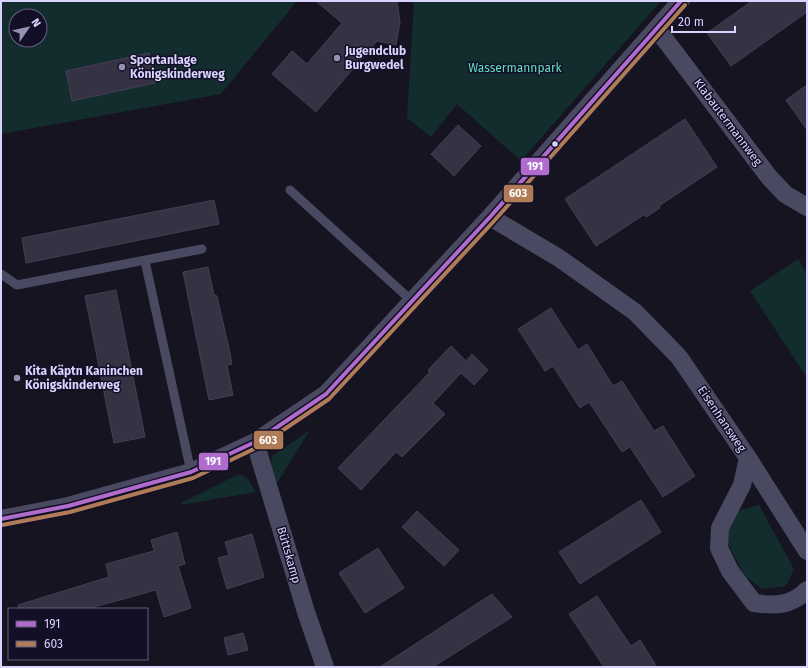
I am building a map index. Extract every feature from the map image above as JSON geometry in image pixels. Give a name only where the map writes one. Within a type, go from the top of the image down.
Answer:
[{"type":"street","points":[[1,519],[68,506],[191,472],[255,442],[326,394],[413,302],[490,217],[681,1]]},
{"type":"street","name":"Klabautermannweg","points":[[657,29],[769,177],[785,194],[807,207]]},
{"type":"street","name":"Eisenhansweg","points":[[490,217],[559,258],[635,312],[679,357],[748,458],[807,551]]},
{"type":"street","name":"Büttskamp","points":[[255,442],[306,612],[325,667]]},
{"type":"street","name":"Eisenhansweg","points":[[748,458],[742,485],[720,528],[719,548],[730,571],[754,603],[773,606],[788,603],[807,590]]},
{"type":"lane","points":[[290,190],[413,302]]},
{"type":"lane","points":[[1,274],[17,285],[202,249]]},
{"type":"lane","points":[[145,261],[191,472]]},
{"type":"green space","name":"Sportanlage Königskinderweg","points":[[1,1],[297,1],[221,94],[1,134]]},
{"type":"green space","name":"Wassermannpark","points":[[414,1],[661,1],[521,161],[457,104],[431,137],[407,118]]},
{"type":"green space","points":[[798,259],[807,274],[807,378],[750,291]]},
{"type":"green space","points":[[310,430],[276,485],[271,465],[272,456]]},
{"type":"green space","points":[[239,474],[247,478],[256,492],[181,505],[181,503]]},
{"type":"green space","points":[[759,505],[794,569],[786,586],[762,589],[744,575],[728,544],[728,530],[739,511]]},
{"type":"building","name":"Jugendclub Burgwedel","points":[[316,1],[397,1],[400,22],[396,45],[377,41],[316,112],[272,74],[292,51],[307,64],[342,23]]},
{"type":"building","points":[[752,1],[807,1],[807,12],[731,66],[707,33]]},
{"type":"building","points":[[149,53],[155,83],[72,101],[66,71]]},
{"type":"building","points":[[807,85],[807,130],[786,100]]},
{"type":"building","points":[[685,119],[717,167],[659,206],[660,208],[646,217],[645,214],[596,246],[565,199]]},
{"type":"building","points":[[458,125],[481,146],[454,176],[431,154]]},
{"type":"building","points":[[214,200],[219,224],[26,263],[22,238]]},
{"type":"building","points":[[208,267],[214,295],[217,296],[230,353],[232,364],[227,365],[233,395],[209,400],[183,272]]},
{"type":"building","points":[[116,290],[145,437],[114,443],[85,296]]},
{"type":"building","points":[[551,308],[578,350],[587,344],[613,386],[622,381],[654,431],[663,426],[695,476],[663,497],[630,447],[622,452],[589,402],[580,408],[553,366],[545,371],[518,329]]},
{"type":"building","points":[[451,346],[466,361],[472,354],[488,370],[474,385],[461,373],[433,403],[445,414],[402,457],[396,452],[361,490],[338,468],[430,372],[428,370]]},
{"type":"building","points":[[641,500],[661,532],[580,584],[559,552]]},
{"type":"building","points":[[417,511],[459,550],[444,566],[402,527]]},
{"type":"building","points":[[177,532],[185,564],[178,566],[191,608],[164,617],[156,590],[94,608],[19,608],[18,605],[109,577],[106,564],[154,551],[151,540]]},
{"type":"building","points":[[252,534],[264,577],[227,589],[218,558],[229,555],[225,542]]},
{"type":"building","points":[[378,548],[404,588],[365,613],[339,573]]},
{"type":"building","points":[[492,594],[512,617],[433,667],[380,667]]},
{"type":"building","points":[[597,596],[631,646],[640,640],[657,667],[604,667],[569,614]]},
{"type":"building","points":[[243,633],[248,650],[228,655],[224,638]]},
{"type":"transit line","name":"191","points":[[1,519],[68,506],[191,472],[255,442],[326,394],[490,217],[681,1]]},
{"type":"transit line","name":"603","points":[[2,525],[70,512],[193,478],[258,447],[329,399],[494,221],[685,5]]},
{"type":"place","name":"Jugendclub Burgwedel","points":[[337,58]]},
{"type":"place","name":"Sportanlage Königskinderweg","points":[[122,67]]},
{"type":"place","name":"Kita Käptn Kaninchen Königskinderweg","points":[[17,378]]}]
